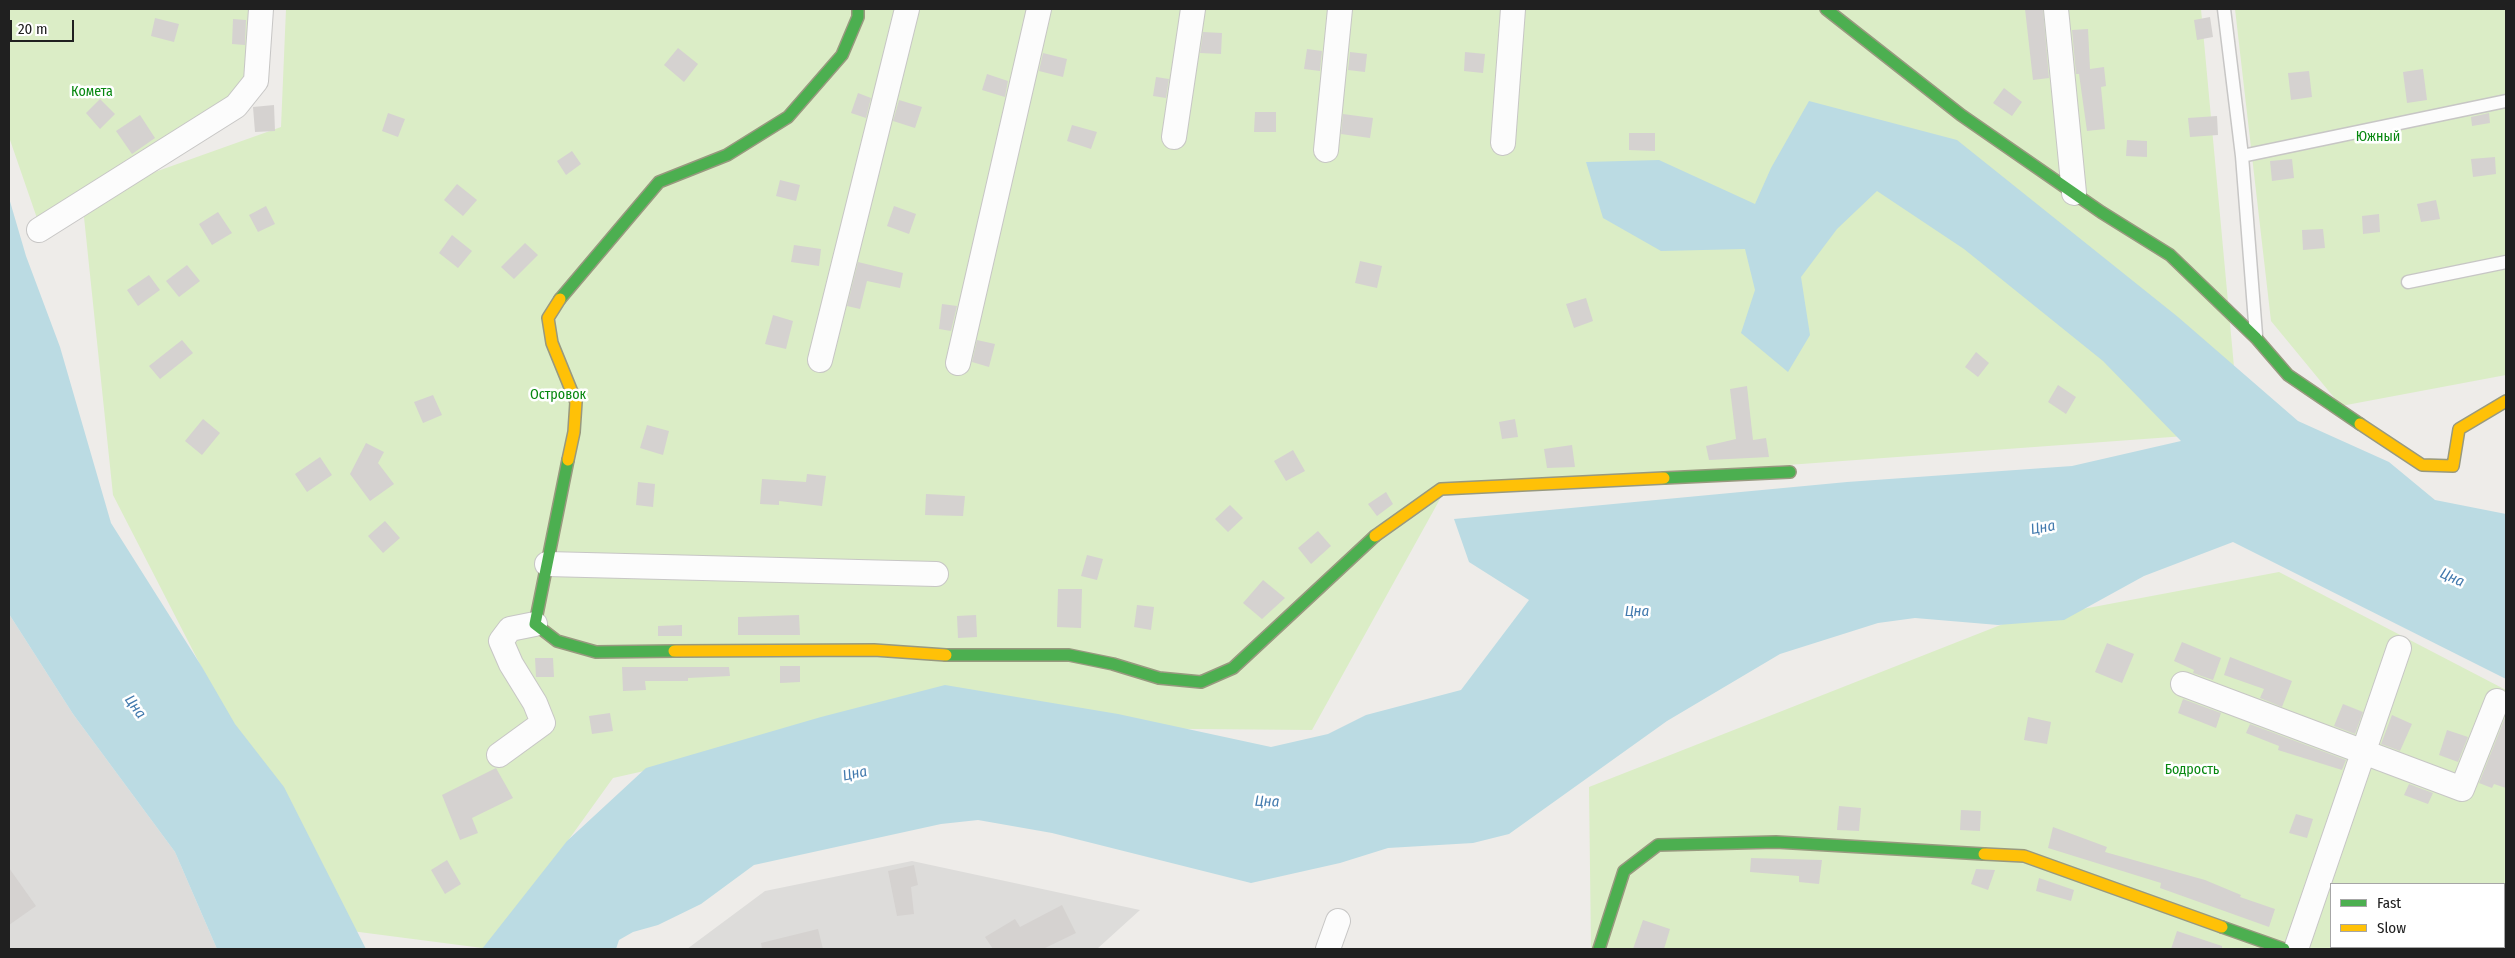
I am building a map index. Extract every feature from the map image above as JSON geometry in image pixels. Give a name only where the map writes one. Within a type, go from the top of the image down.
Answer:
[{"type":"street","points":[[39,230],[236,106],[256,81],[262,9]]},
{"type":"street","points":[[535,624],[574,432],[576,402],[552,343],[548,318],[562,295],[659,182],[726,155],[788,117],[842,55],[858,17],[858,9]]},
{"type":"street","points":[[820,360],[907,9]]},
{"type":"street","points":[[958,363],[1038,9]]},
{"type":"street","points":[[1174,137],[1193,9]]},
{"type":"street","points":[[1326,150],[1340,9]]},
{"type":"street","points":[[1503,143],[1513,9]]},
{"type":"street","points":[[1826,9],[1961,115],[2074,193],[2170,255],[2256,338],[2288,375],[2422,465],[2453,466],[2460,429],[2506,401]]},
{"type":"street","points":[[2056,9],[2074,193]]},
{"type":"street","points":[[500,755],[543,723],[535,703],[511,664],[501,641],[510,629],[535,624],[558,640],[596,652],[874,650],[933,655],[1068,655],[1113,664],[1158,678],[1201,682],[1233,668],[1372,538],[1441,489],[1790,472]]},
{"type":"street","points":[[547,564],[936,574]]},
{"type":"street","points":[[2296,949],[2399,648]]},
{"type":"street","points":[[2182,684],[2462,789],[2497,701]]},
{"type":"street","points":[[1599,949],[1624,871],[1658,845],[1776,842],[2024,856],[2284,949]]},
{"type":"street","points":[[1328,949],[1338,921]]},
{"type":"lane","points":[[2224,9],[2242,156],[2256,338]]},
{"type":"lane","points":[[2242,156],[2506,101]]},
{"type":"lane","points":[[2408,282],[2506,262]]},
{"type":"shaded area","points":[[9,614],[73,714],[175,852],[217,949],[9,949]]},
{"type":"shaded area","points":[[912,861],[1140,910],[1097,949],[687,949],[765,891]]},
{"type":"green space","name":"Комета","points":[[9,9],[254,9],[246,96],[39,224],[9,137]]},
{"type":"green space","name":"Островок","points":[[286,9],[2201,9],[2240,432],[1445,490],[1312,730],[844,726],[613,778],[490,949],[336,929],[113,495],[82,198],[281,127]]},
{"type":"green space","name":"Южный","points":[[2235,9],[2506,9],[2506,375],[2341,406],[2271,321]]},
{"type":"green space","name":"Бодрость","points":[[2279,572],[2506,690],[2505,932],[2505,883],[2330,883],[2330,948],[2499,949],[1591,949],[1589,787],[2003,624]]},
{"type":"water","name":"Цна","points":[[1809,101],[1957,140],[2178,317],[2298,421],[2389,462],[2435,500],[2506,514],[2506,679],[2233,542],[2144,576],[2064,620],[1998,625],[1915,618],[1878,623],[1780,654],[1667,721],[1509,834],[1473,843],[1388,848],[1340,863],[1251,883],[1052,833],[978,820],[941,824],[754,865],[701,904],[658,925],[633,932],[619,940],[616,949],[482,949],[567,841],[646,768],[821,717],[945,685],[1118,714],[1271,747],[1328,734],[1366,715],[1461,690],[1529,600],[1469,562],[1454,519],[1847,482],[2072,466],[2181,441],[2103,361],[1964,249],[1877,191],[1837,229],[1801,277],[1810,335],[1788,372],[1741,333],[1755,290],[1745,249],[1661,251],[1603,218],[1586,162],[1659,160],[1755,204],[1771,168]]},
{"type":"water","name":"Цна","points":[[9,198],[26,256],[60,347],[111,523],[202,667],[235,724],[284,787],[366,949],[217,949],[175,852],[73,714],[9,614]]},
{"type":"building","points":[[2025,9],[2043,9],[2049,78],[2033,80]]},
{"type":"building","points":[[2210,17],[2213,37],[2197,40],[2194,20]]},
{"type":"building","points":[[155,18],[179,24],[174,42],[151,36]]},
{"type":"building","points":[[233,19],[246,20],[245,45],[232,44]]},
{"type":"building","points":[[2088,29],[2090,69],[2104,67],[2106,86],[2101,87],[2105,129],[2087,131],[2079,74],[2076,74],[2072,30]]},
{"type":"building","points":[[1203,32],[1222,33],[1221,54],[1200,53]]},
{"type":"building","points":[[678,48],[698,64],[684,82],[664,65]]},
{"type":"building","points":[[1307,49],[1322,51],[1320,71],[1304,69]]},
{"type":"building","points":[[1350,52],[1367,54],[1365,72],[1348,70]]},
{"type":"building","points":[[1465,52],[1485,54],[1483,73],[1464,71]]},
{"type":"building","points":[[1043,53],[1067,59],[1063,77],[1039,71]]},
{"type":"building","points":[[2423,69],[2427,100],[2407,103],[2403,72]]},
{"type":"building","points":[[2309,71],[2312,97],[2291,100],[2288,73]]},
{"type":"building","points":[[987,74],[1008,81],[1005,97],[982,90]]},
{"type":"building","points":[[1156,77],[1169,79],[1166,98],[1153,96]]},
{"type":"building","points":[[2004,88],[2022,102],[2012,116],[1993,103]]},
{"type":"building","points":[[858,93],[871,98],[866,118],[851,113]]},
{"type":"building","points":[[100,99],[115,114],[100,129],[86,113]]},
{"type":"building","points":[[899,100],[922,107],[915,128],[893,121]]},
{"type":"building","points":[[274,105],[275,131],[255,132],[253,107]]},
{"type":"building","points":[[1255,112],[1276,112],[1276,132],[1254,132]]},
{"type":"building","points":[[388,113],[405,119],[398,137],[382,131]]},
{"type":"building","points":[[2489,113],[2490,123],[2472,126],[2471,117]]},
{"type":"building","points":[[1343,114],[1373,118],[1370,138],[1341,134]]},
{"type":"building","points":[[140,115],[155,138],[132,154],[116,131]]},
{"type":"building","points":[[2217,116],[2218,135],[2190,137],[2188,118]]},
{"type":"building","points":[[1072,125],[1097,132],[1091,149],[1067,141]]},
{"type":"building","points":[[1629,133],[1655,133],[1655,151],[1629,150]]},
{"type":"building","points":[[2127,140],[2147,141],[2147,157],[2126,156]]},
{"type":"building","points":[[572,151],[581,164],[566,175],[557,161]]},
{"type":"building","points":[[2495,157],[2496,174],[2473,177],[2471,159]]},
{"type":"building","points":[[2292,159],[2294,178],[2272,181],[2270,161]]},
{"type":"building","points":[[780,180],[800,185],[796,201],[776,196]]},
{"type":"building","points":[[457,184],[477,200],[463,216],[444,200]]},
{"type":"building","points":[[2436,200],[2440,219],[2421,222],[2417,204]]},
{"type":"building","points":[[266,206],[275,224],[258,232],[249,215]]},
{"type":"building","points":[[894,206],[916,214],[909,234],[887,226]]},
{"type":"building","points":[[218,212],[232,233],[212,245],[199,224]]},
{"type":"building","points":[[2379,214],[2380,232],[2363,234],[2362,216]]},
{"type":"building","points":[[2323,229],[2325,248],[2303,250],[2302,230]]},
{"type":"building","points":[[452,235],[472,251],[458,268],[439,253]]},
{"type":"building","points":[[525,243],[538,255],[514,279],[501,267]]},
{"type":"building","points":[[794,245],[821,249],[819,266],[791,262]]},
{"type":"building","points":[[1360,261],[1382,266],[1377,288],[1355,283]]},
{"type":"building","points":[[858,262],[903,273],[900,288],[867,281],[860,309],[847,306]]},
{"type":"building","points":[[187,265],[200,281],[179,297],[166,281]]},
{"type":"building","points":[[149,275],[160,290],[138,306],[127,290]]},
{"type":"building","points":[[1586,298],[1593,321],[1574,328],[1566,304]]},
{"type":"building","points":[[942,304],[957,306],[951,331],[939,329]]},
{"type":"building","points":[[773,315],[793,321],[786,349],[765,344]]},
{"type":"building","points":[[182,340],[193,353],[160,379],[149,366]]},
{"type":"building","points":[[977,340],[995,344],[989,367],[972,362]]},
{"type":"building","points":[[1976,352],[1989,363],[1978,377],[1965,367]]},
{"type":"building","points":[[2058,385],[2076,397],[2066,414],[2048,402]]},
{"type":"building","points":[[1747,386],[1753,440],[1766,438],[1769,457],[1709,460],[1706,446],[1736,439],[1730,389]]},
{"type":"building","points":[[433,395],[442,415],[423,423],[414,402]]},
{"type":"building","points":[[203,419],[220,433],[202,455],[185,441]]},
{"type":"building","points":[[1515,419],[1518,437],[1502,439],[1499,422]]},
{"type":"building","points":[[647,425],[669,431],[663,455],[640,448]]},
{"type":"building","points":[[366,443],[384,452],[378,463],[394,484],[370,501],[350,474]]},
{"type":"building","points":[[1572,445],[1575,467],[1547,468],[1544,449]]},
{"type":"building","points":[[1293,450],[1305,471],[1286,481],[1274,461]]},
{"type":"building","points":[[320,457],[332,475],[307,492],[295,474]]},
{"type":"building","points":[[807,474],[826,476],[822,506],[779,501],[779,505],[760,504],[762,479],[806,482]]},
{"type":"building","points":[[638,482],[655,484],[653,507],[636,505]]},
{"type":"building","points":[[1386,492],[1393,504],[1377,516],[1368,504]]},
{"type":"building","points":[[926,494],[965,496],[963,516],[925,515]]},
{"type":"building","points":[[1230,505],[1243,518],[1228,532],[1215,519]]},
{"type":"building","points":[[385,521],[400,538],[383,553],[368,536]]},
{"type":"building","points":[[1318,531],[1331,546],[1311,564],[1298,548]]},
{"type":"building","points":[[1087,555],[1103,559],[1097,580],[1081,576]]},
{"type":"building","points":[[1263,580],[1285,598],[1262,619],[1243,603]]},
{"type":"building","points":[[1058,589],[1082,589],[1081,628],[1057,627]]},
{"type":"building","points":[[1137,605],[1154,607],[1151,630],[1134,627]]},
{"type":"building","points":[[799,615],[800,635],[738,635],[738,617]]},
{"type":"building","points":[[976,615],[977,637],[958,638],[957,616]]},
{"type":"building","points":[[682,625],[682,636],[658,636],[658,626]]},
{"type":"building","points":[[2182,642],[2221,658],[2213,680],[2193,673],[2194,670],[2174,661]]},
{"type":"building","points":[[2107,643],[2134,654],[2122,683],[2095,672]]},
{"type":"building","points":[[2230,657],[2292,681],[2282,707],[2260,698],[2264,689],[2224,675]]},
{"type":"building","points":[[535,658],[553,658],[554,677],[536,677]]},
{"type":"building","points":[[780,666],[800,666],[800,682],[780,683]]},
{"type":"building","points":[[622,667],[729,667],[730,676],[688,678],[688,681],[645,681],[646,690],[623,691]]},
{"type":"building","points":[[2183,699],[2221,713],[2216,728],[2178,713]]},
{"type":"building","points":[[2343,704],[2363,712],[2355,734],[2334,726]]},
{"type":"building","points":[[610,713],[613,731],[592,734],[589,716]]},
{"type":"building","points":[[2392,715],[2412,724],[2400,751],[2381,744]]},
{"type":"building","points":[[2506,715],[2506,788],[2494,784],[2492,788],[2479,783]]},
{"type":"building","points":[[2028,717],[2051,722],[2047,744],[2024,740]]},
{"type":"building","points":[[2250,724],[2346,760],[2342,770],[2278,750],[2279,746],[2246,733]]},
{"type":"building","points":[[2447,730],[2468,737],[2458,762],[2439,755]]},
{"type":"building","points":[[496,768],[513,798],[472,818],[478,833],[460,840],[442,795]]},
{"type":"building","points":[[2409,784],[2433,793],[2428,804],[2404,795]]},
{"type":"building","points":[[1839,806],[1861,808],[1859,831],[1837,830]]},
{"type":"building","points":[[1961,810],[1981,811],[1980,831],[1960,830]]},
{"type":"building","points":[[2296,814],[2313,819],[2307,838],[2289,833]]},
{"type":"building","points":[[2053,827],[2107,847],[2105,852],[2205,880],[2241,895],[2240,897],[2275,909],[2269,927],[2160,888],[2161,883],[2048,848]]},
{"type":"building","points":[[1751,858],[1822,860],[1819,884],[1799,882],[1799,876],[1750,872]]},
{"type":"building","points":[[447,860],[461,884],[445,894],[431,870]]},
{"type":"building","points":[[914,865],[918,885],[911,887],[914,914],[897,916],[888,871]]},
{"type":"building","points":[[9,868],[36,906],[9,925]]},
{"type":"building","points":[[1976,869],[1995,870],[1988,890],[1971,884]]},
{"type":"building","points":[[2039,878],[2074,890],[2071,901],[2036,891]]},
{"type":"building","points":[[1062,905],[1076,933],[1043,949],[993,949],[985,937],[1015,919],[1020,927]]},
{"type":"building","points":[[1643,920],[1670,929],[1664,949],[1633,949]]},
{"type":"building","points":[[818,929],[823,949],[762,949],[761,943]]},
{"type":"building","points":[[2177,931],[2222,946],[2222,949],[2171,949]]},
{"type":"traffic: fast","points":[[560,299],[659,182],[727,155],[788,117],[842,55],[858,17],[858,9]]},
{"type":"traffic: fast","points":[[1826,9],[1961,115],[2101,212],[2170,255],[2256,338],[2288,375],[2360,424]]},
{"type":"traffic: fast","points":[[568,460],[535,624],[557,641],[596,652],[674,651]]},
{"type":"traffic: fast","points":[[1664,478],[1790,472]]},
{"type":"traffic: fast","points":[[946,655],[1069,655],[1113,664],[1159,678],[1201,682],[1233,668],[1375,536]]},
{"type":"traffic: fast","points":[[1599,949],[1624,871],[1658,845],[1776,842],[1984,854]]},
{"type":"traffic: fast","points":[[2222,927],[2284,949]]},
{"type":"traffic: slow","points":[[560,299],[548,318],[552,343],[576,402],[574,432],[568,460]]},
{"type":"traffic: slow","points":[[2360,424],[2422,465],[2453,466],[2459,429],[2506,401]]},
{"type":"traffic: slow","points":[[1375,536],[1441,489],[1664,478]]},
{"type":"traffic: slow","points":[[674,651],[874,650],[946,655]]},
{"type":"traffic: slow","points":[[1984,854],[2024,856],[2222,927]]}]
